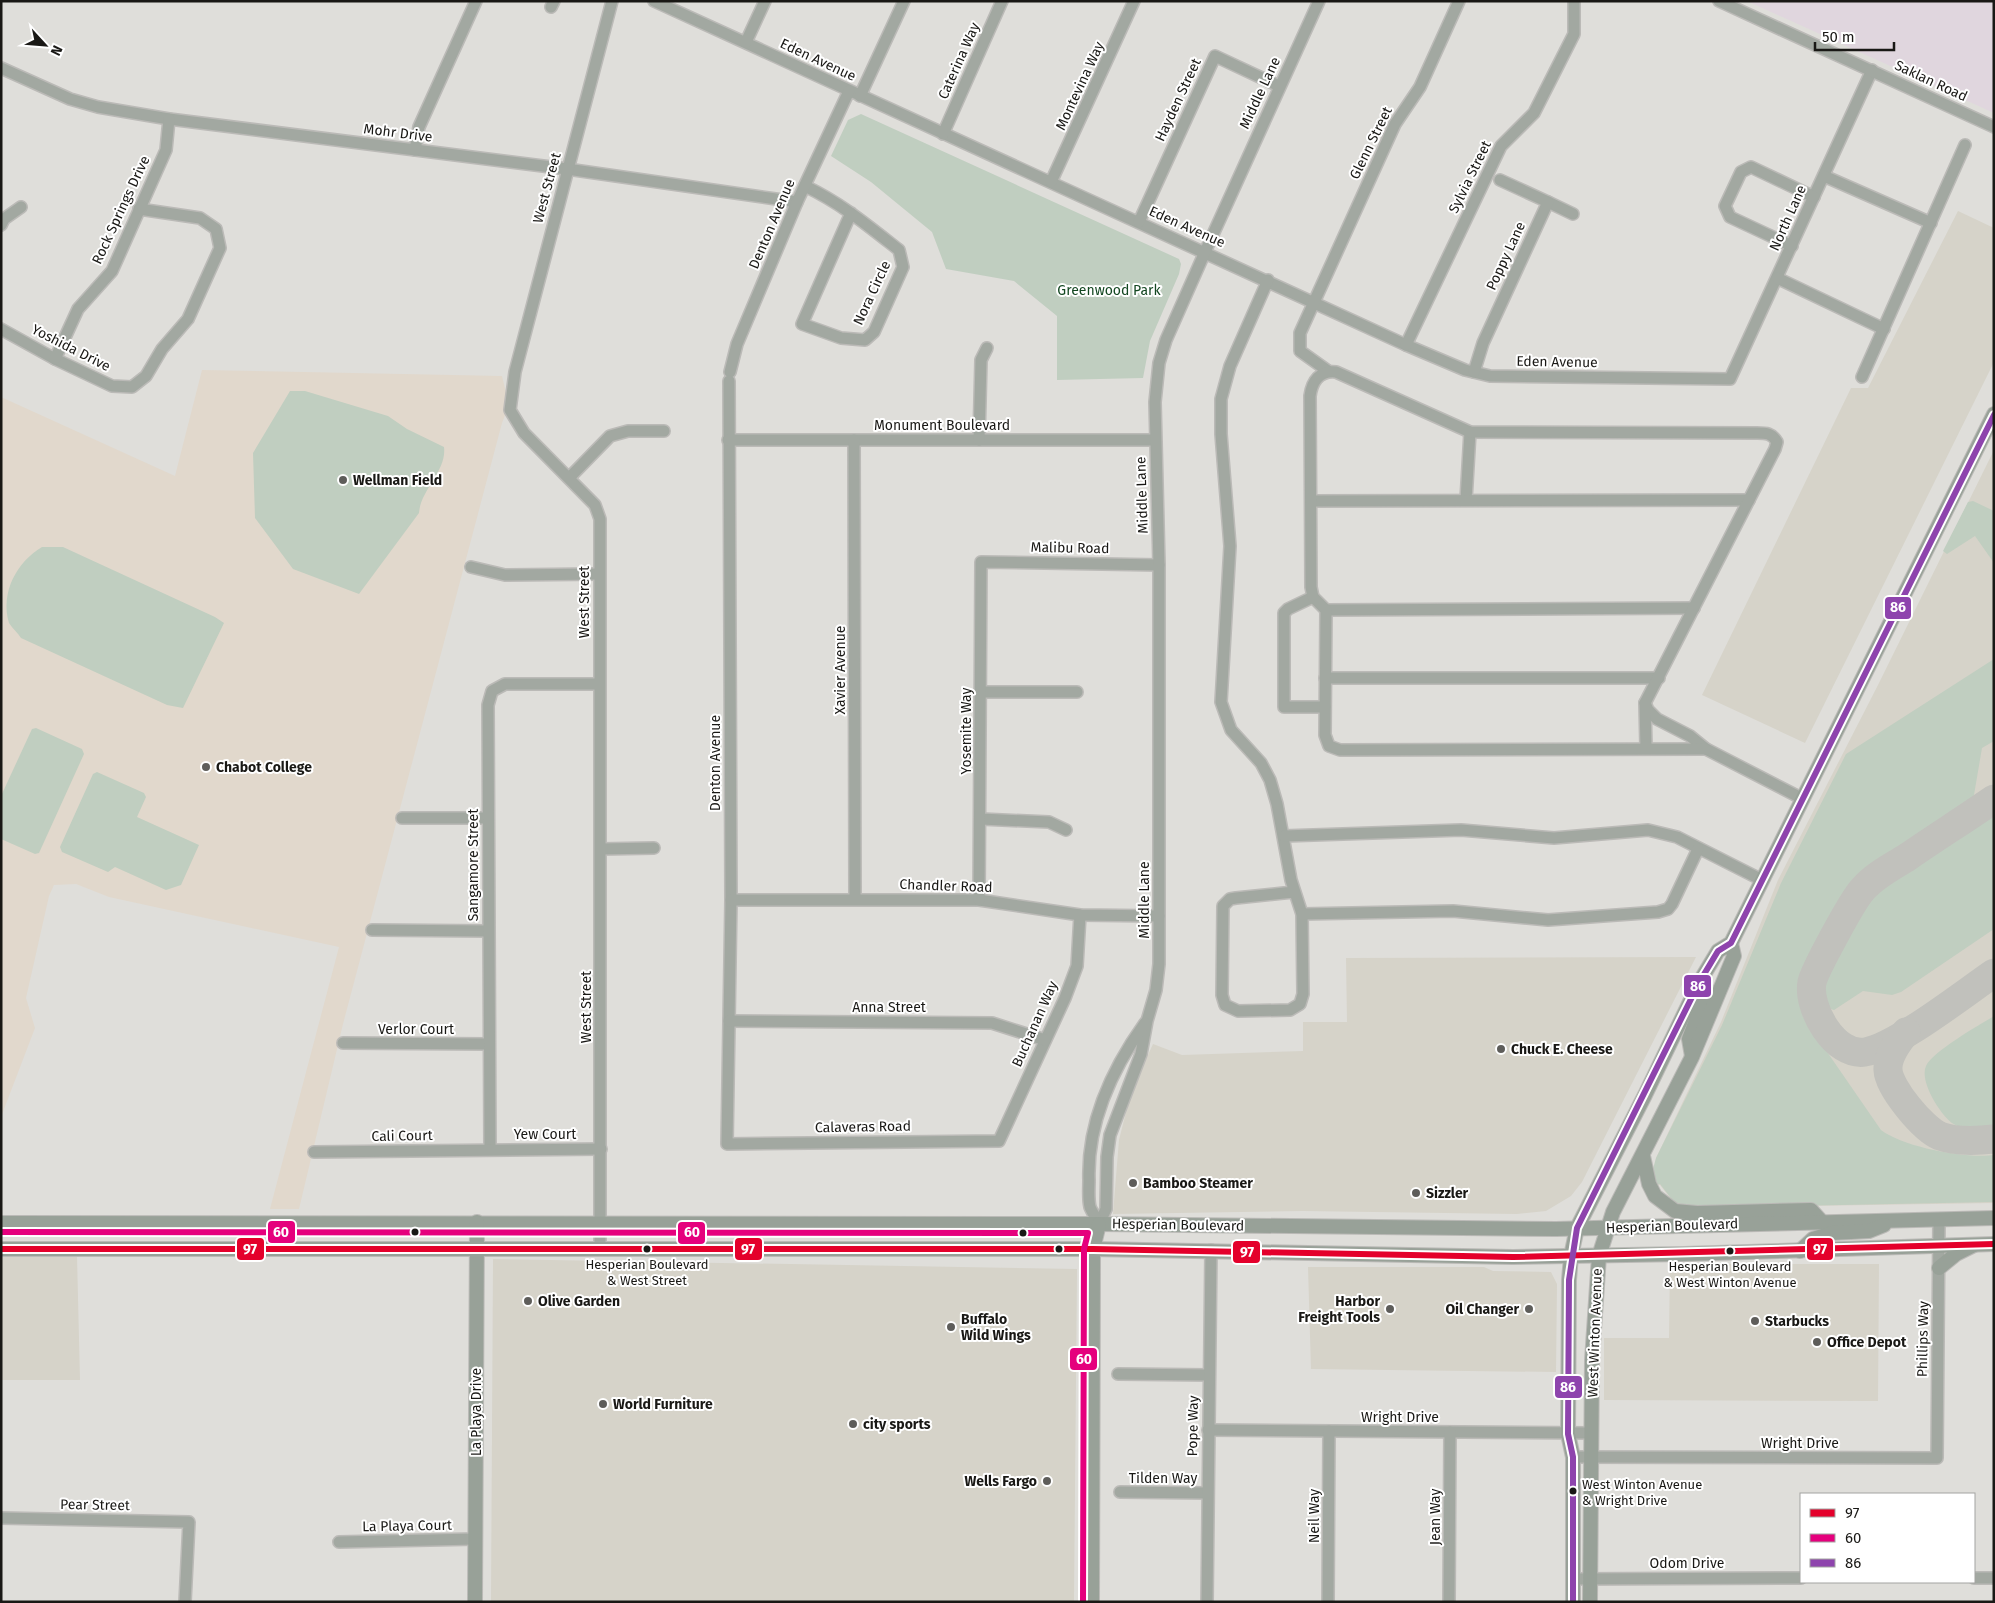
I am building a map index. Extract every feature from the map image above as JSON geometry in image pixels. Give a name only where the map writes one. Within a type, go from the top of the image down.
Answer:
[{"type":"main road","name":"West Winton Avenue","points":[[1573,1602],[1573,1457],[1568,1434],[1571,1256],[1578,1228],[1700,981],[1718,951],[1731,943],[1994,414]]},
{"type":"main road","name":"West Winton Avenue","points":[[1590,1602],[1591,1434],[1594,1310],[1598,1256],[1613,1212],[1692,1057],[1734,956],[1731,943]]},
{"type":"main road","points":[[1692,1057],[1688,1039],[1705,997],[1700,981]]},
{"type":"main road","points":[[1643,1156],[1649,1184],[1655,1196],[1675,1211],[1697,1213],[1812,1210],[1822,1222]]},
{"type":"main road","name":"Hesperian Boulevard","points":[[1,1223],[478,1222],[1607,1228],[1994,1218]]},
{"type":"main road","name":"La Playa Drive","points":[[475,1602],[478,1222]]},
{"type":"main road","points":[[1800,1251],[1812,1238],[1832,1234],[1868,1232],[1892,1222]]},
{"type":"main road","points":[[1092,1602],[1093,1249],[1099,1224]]},
{"type":"main road","points":[[1939,1268],[1956,1254],[1977,1244]]},
{"type":"main road","name":"Hesperian Boulevard","points":[[1,1249],[1093,1249],[1514,1257],[1800,1251],[1994,1244]]},
{"type":"street","points":[[415,150],[419,127],[476,1]]},
{"type":"street","name":"West Street","points":[[600,1249],[600,520],[595,505],[570,477],[524,433],[510,410],[515,372],[612,1]]},
{"type":"street","name":"Eden Avenue","points":[[654,1],[942,134],[1314,301],[1406,345],[1474,372],[1490,376],[1730,379]]},
{"type":"street","points":[[746,42],[765,1]]},
{"type":"street","name":"Denton Avenue","points":[[727,1144],[731,900],[728,440],[730,377],[737,344],[797,202],[904,1]]},
{"type":"street","name":"Caterina Way","points":[[942,134],[1002,1]]},
{"type":"street","name":"Montevina Way","points":[[1051,182],[1134,1]]},
{"type":"street","name":"Middle Lane","points":[[1099,1224],[1106,1209],[1107,1157],[1110,1135],[1141,1054],[1147,1021],[1156,990],[1159,916],[1159,565],[1155,402],[1159,363],[1166,340],[1319,1]]},
{"type":"street","name":"Glenn Street","points":[[1328,371],[1300,351],[1300,333],[1395,124],[1420,87],[1459,1]]},
{"type":"street","name":"Sylvia Street","points":[[1406,345],[1501,146],[1534,113],[1574,34],[1574,1]]},
{"type":"street","name":"Saklan Road","points":[[1719,1],[1994,127]]},
{"type":"street","name":"Hayden Street","points":[[1138,222],[1215,56],[1280,86]]},
{"type":"street","name":"Mohr Drive","points":[[1,68],[70,99],[98,107],[169,119],[567,169],[797,202]]},
{"type":"street","name":"North Lane","points":[[1730,379],[1872,70]]},
{"type":"street","name":"Rock Springs Drive","points":[[55,359],[78,309],[112,271],[166,150],[169,119]]},
{"type":"street","points":[[1862,377],[1966,145]]},
{"type":"street","points":[[1792,246],[1730,217],[1725,206],[1741,172],[1751,168],[1814,197]]},
{"type":"street","points":[[1824,176],[1930,223]]},
{"type":"street","points":[[1500,180],[1574,214]]},
{"type":"street","name":"Nora Circle","points":[[805,186],[838,202],[852,212],[898,250],[903,267],[874,332],[865,340],[854,341],[802,324],[852,212]]},
{"type":"street","name":"Poppy Lane","points":[[1474,372],[1483,343],[1548,202]]},
{"type":"street","points":[[1,225],[4,219],[21,206]]},
{"type":"street","name":"Yoshida Drive","points":[[1,329],[55,359],[112,386],[132,387],[146,376],[162,349],[188,319],[220,248],[216,229],[200,218],[139,210]]},
{"type":"street","points":[[1777,278],[1884,329]]},
{"type":"street","points":[[1268,280],[1230,366],[1221,399],[1221,434],[1230,546],[1221,702],[1231,730],[1261,763],[1270,780],[1284,836],[1293,892],[1302,914],[1303,994],[1300,1004],[1294,1009],[1238,1011],[1228,1008],[1222,995],[1224,906],[1230,899],[1293,892]]},
{"type":"street","points":[[979,440],[981,360],[987,348]]},
{"type":"street","points":[[1646,748],[1646,703],[1775,449],[1777,442],[1769,433],[1470,432],[1336,372],[1328,371],[1316,379],[1310,396],[1310,587],[1313,597],[1326,610],[1694,608]]},
{"type":"street","points":[[570,477],[610,436],[628,430],[664,431]]},
{"type":"street","points":[[1466,500],[1470,432]]},
{"type":"street","name":"Monument Boulevard","points":[[728,440],[1155,440]]},
{"type":"street","name":"Xavier Avenue","points":[[854,440],[855,900]]},
{"type":"street","points":[[1311,500],[1749,500]]},
{"type":"street","name":"Malibu Road","points":[[981,562],[1159,565]]},
{"type":"street","name":"Yosemite Way","points":[[979,900],[981,819],[981,562]]},
{"type":"street","points":[[471,566],[505,575],[599,574]]},
{"type":"street","points":[[1313,597],[1290,607],[1284,614],[1284,707],[1325,707]]},
{"type":"street","points":[[1326,610],[1325,707],[1326,742],[1328,746],[1340,750],[1706,749]]},
{"type":"street","points":[[1325,678],[1658,678]]},
{"type":"street","name":"Sangamore Street","points":[[490,1149],[488,1044],[488,705],[492,691],[505,684],[599,684]]},
{"type":"street","points":[[980,692],[1077,692]]},
{"type":"street","points":[[1646,703],[1648,710],[1657,719],[1690,736],[1706,749],[1803,799]]},
{"type":"street","points":[[402,818],[488,818]]},
{"type":"street","points":[[981,819],[1049,822],[1066,830]]},
{"type":"street","points":[[1284,836],[1455,830],[1549,838],[1648,830],[1669,834],[1762,880]]},
{"type":"street","points":[[601,849],[654,848]]},
{"type":"street","points":[[1302,914],[1453,911],[1548,920],[1658,912],[1672,904],[1698,850]]},
{"type":"street","name":"Chandler Road","points":[[731,900],[979,900],[1080,915],[1159,916]]},
{"type":"street","name":"Buchanan Way","points":[[999,1141],[1077,966],[1080,915]]},
{"type":"street","points":[[372,930],[488,931]]},
{"type":"street","name":"Anna Street","points":[[729,1021],[992,1022],[1045,1040]]},
{"type":"street","name":"Middle Lane","points":[[1099,1224],[1090,1205],[1088,1166],[1094,1128],[1103,1099],[1125,1051],[1147,1021]]},
{"type":"street","name":"Verlor Court","points":[[343,1043],[488,1044]]},
{"type":"street","name":"Calaveras Road","points":[[727,1144],[999,1141]]},
{"type":"street","name":"Yew Court","points":[[490,1149],[601,1149]]},
{"type":"street","name":"Cali Court","points":[[314,1152],[490,1149]]},
{"type":"street","name":"Phillips Way","points":[[1937,1458],[1939,1219]]},
{"type":"street","name":"Pope Way","points":[[1208,1602],[1207,1493],[1210,1250]]},
{"type":"street","points":[[1118,1374],[1209,1375]]},
{"type":"street","name":"Wright Drive","points":[[1208,1430],[1591,1434]]},
{"type":"street","name":"Neil Way","points":[[1328,1602],[1329,1431]]},
{"type":"street","name":"Jean Way","points":[[1449,1602],[1450,1432]]},
{"type":"street","name":"Wright Drive","points":[[1573,1457],[1937,1458]]},
{"type":"street","name":"Tilden Way","points":[[1120,1492],[1207,1493]]},
{"type":"street","name":"Pear Street","points":[[1,1518],[189,1522],[185,1602]]},
{"type":"street","name":"La Playa Court","points":[[339,1542],[475,1539]]},
{"type":"street","name":"Odom Drive","points":[[1573,1579],[1800,1578]]},
{"type":"street","points":[[1975,1578],[1994,1578]]},
{"type":"shaded area","points":[[1747,1],[1994,1],[1994,113]]},
{"type":"shaded area","points":[[1958,211],[1994,228],[1994,362],[1805,743],[1702,695],[1851,388],[1868,388]]},
{"type":"shaded area","name":"Chabot College","points":[[202,370],[502,376],[509,405],[502,423],[343,1024],[299,1209],[270,1209],[339,947],[109,897],[76,884],[54,885],[49,896],[26,998],[35,1028],[1,1117],[1,397],[175,476]]},
{"type":"shaded area","points":[[1994,450],[1994,1203],[1696,1208],[1674,1203],[1660,1185],[1655,1186],[1653,1176],[1656,1158],[1721,1022],[1778,880],[1878,685]]},
{"type":"shaded area","points":[[1696,957],[1582,1182],[1571,1196],[1546,1211],[1517,1214],[1303,1211],[1113,1214],[1119,1140],[1131,1092],[1153,1044],[1182,1055],[1303,1051],[1303,1022],[1347,1022],[1346,958]]},
{"type":"shaded area","points":[[1,1256],[77,1256],[80,1380],[1,1380]]},
{"type":"shaded area","points":[[493,1259],[1077,1269],[1074,1602],[491,1602]]},
{"type":"shaded area","points":[[1670,1264],[1879,1264],[1878,1401],[1604,1400],[1604,1338],[1669,1338]]},
{"type":"shaded area","points":[[1308,1267],[1484,1267],[1493,1271],[1551,1272],[1557,1284],[1556,1372],[1311,1369]]},
{"type":"green space","name":"Greenwood Park","points":[[861,114],[1179,259],[1181,264],[1179,274],[1150,341],[1143,378],[1057,380],[1057,316],[1014,281],[946,269],[932,232],[871,182],[831,156],[848,120]]},
{"type":"green space","name":"Wellman Field","points":[[290,391],[305,391],[388,416],[407,429],[444,447],[442,464],[424,496],[419,513],[359,594],[293,569],[255,518],[253,453]]},
{"type":"green space","points":[[1973,501],[1994,511],[1994,563],[1975,536],[1947,554],[1943,551],[1968,502]]},
{"type":"green space","points":[[42,547],[63,547],[215,617],[224,623],[183,708],[167,705],[21,638],[9,623],[7,600],[9,589],[18,569],[33,553]]},
{"type":"green space","points":[[1994,659],[1994,741],[1982,748],[1974,795],[1970,802],[1860,875],[1854,882],[1803,972],[1799,984],[1799,995],[1803,1017],[1881,1130],[1904,1142],[1935,1150],[1968,1155],[1994,1155],[1994,1202],[1696,1208],[1674,1202],[1660,1184],[1656,1185],[1653,1169],[1656,1158],[1722,1025],[1781,883],[1846,754]]},
{"type":"green space","points":[[36,728],[82,749],[84,754],[39,853],[35,854],[1,839],[1,796],[32,729]]},
{"type":"green space","points":[[97,772],[144,793],[146,797],[137,817],[199,845],[181,885],[166,890],[115,867],[108,872],[62,852],[60,847],[93,774]]},
{"type":"green space","points":[[1994,809],[1994,929],[1901,992],[1892,995],[1863,991],[1834,1010],[1831,1009],[1822,994],[1822,978],[1870,893]]},
{"type":"green space","points":[[1994,1016],[1994,1130],[1973,1130],[1957,1126],[1947,1119],[1932,1097],[1925,1080],[1926,1066],[1946,1046]]},
{"type":"taxiway","points":[[1994,799],[1867,884],[1851,906],[1827,950],[1812,982],[1812,993],[1814,1005],[1825,1029],[1843,1047],[1865,1052],[1894,1041],[1912,1030],[1994,973]]},
{"type":"taxiway","points":[[1906,1032],[1891,1055],[1888,1070],[1894,1087],[1916,1117],[1940,1136],[1966,1140],[1994,1139]]},
{"type":"transit line","name":"86","points":[[1573,1602],[1573,1457],[1568,1434],[1569,1280],[1577,1228],[1700,981],[1718,951],[1731,943],[1994,415]]},
{"type":"transit line","name":"60","points":[[1,1232],[1088,1233],[1084,1249],[1083,1602]]},
{"type":"transit line","name":"97","points":[[1,1249],[1093,1249],[1513,1257],[1994,1244]]},
{"type":"place","name":"Wellman Field","points":[[343,480]]},
{"type":"place","name":"Chabot College","points":[[206,767]]},
{"type":"place","name":"Chuck E. Cheese","points":[[1501,1049]]},
{"type":"place","name":"Bamboo Steamer","points":[[1133,1183]]},
{"type":"place","name":"Sizzler","points":[[1416,1193]]},
{"type":"place","name":"Hesperian Boulevard & West Street","points":[[647,1249]]},
{"type":"place","name":"Hesperian Boulevard & West Winton Avenue","points":[[1730,1251]]},
{"type":"place","name":"Olive Garden","points":[[528,1301]]},
{"type":"place","name":"Harbor Freight Tools","points":[[1390,1309]]},
{"type":"place","name":"Oil Changer","points":[[1529,1309]]},
{"type":"place","name":"Starbucks","points":[[1755,1321]]},
{"type":"place","name":"Buffalo Wild Wings","points":[[951,1327]]},
{"type":"place","name":"Office Depot","points":[[1817,1342]]},
{"type":"place","name":"World Furniture","points":[[603,1404]]},
{"type":"place","name":"city sports","points":[[853,1424]]},
{"type":"place","name":"Wells Fargo","points":[[1047,1481]]},
{"type":"place","name":"West Winton Avenue & Wright Drive","points":[[1573,1491]]}]
